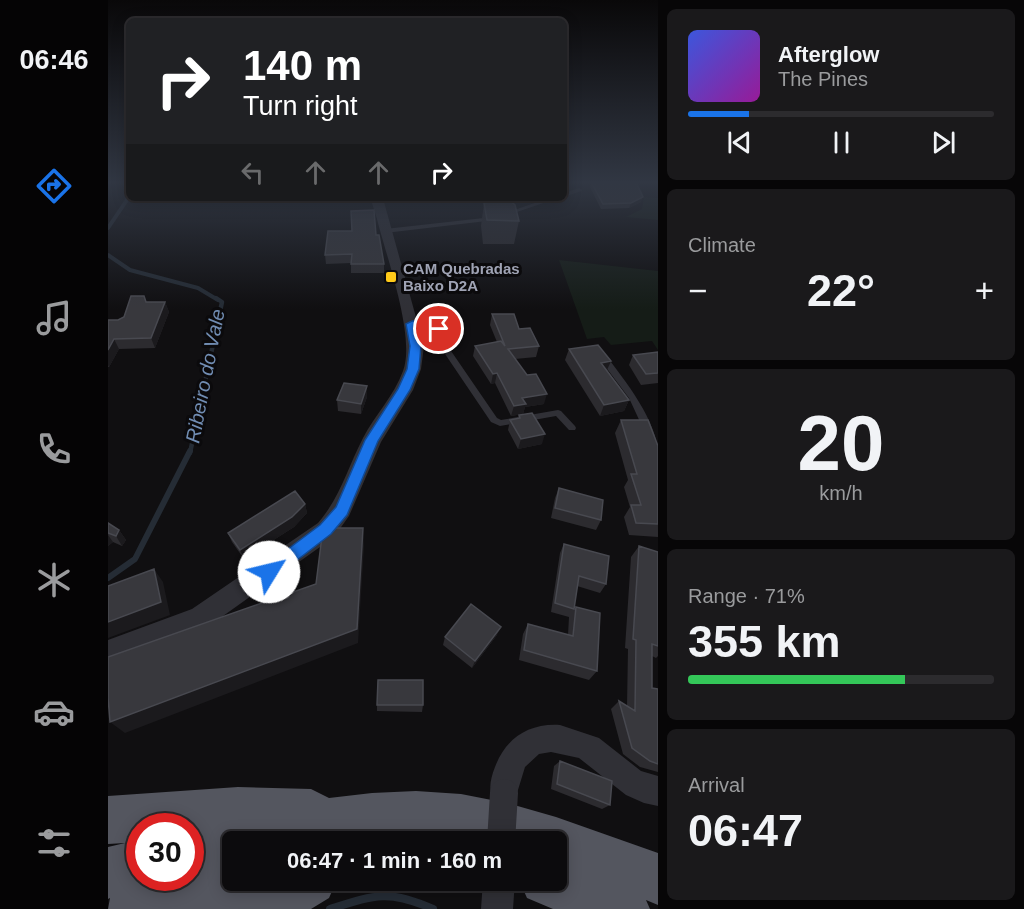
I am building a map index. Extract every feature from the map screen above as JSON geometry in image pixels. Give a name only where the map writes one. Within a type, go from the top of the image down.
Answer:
[{"type":"highway","points":[[108,820],[269,810],[366,816]]},
{"type":"highway","points":[[204,849],[279,830],[366,816],[401,814],[473,821],[518,831]]},
{"type":"highway","points":[[567,846],[658,879]]},
{"type":"highway","points":[[108,873],[126,868]]},
{"type":"highway","points":[[132,909],[222,887]]},
{"type":"highway","points":[[567,888],[623,909]]},
{"type":"highway","points":[[259,909],[291,891]]},
{"type":"street","points":[[108,653],[200,618],[326,530],[342,510],[372,440],[404,390],[413,369],[416,346],[412,324],[383,224]]},
{"type":"street","points":[[502,831],[506,776],[512,760],[522,749],[536,740],[554,737],[583,745],[597,753],[636,786],[658,791]]},
{"type":"street","points":[[497,909],[498,891]]},
{"type":"lane","points":[[385,231],[447,224]]},
{"type":"lane","points":[[412,324],[430,322],[438,327],[445,348],[494,420],[500,423],[558,412],[572,428]]},
{"type":"lane","points":[[598,351],[633,397],[658,452]]},
{"type":"shaded area","points":[[559,260],[658,271],[658,350],[652,341],[611,345],[604,337],[587,339]]},
{"type":"building","points":[[352,224],[375,224],[384,264],[351,264],[352,254],[325,255],[328,231],[352,231]]},
{"type":"building","points":[[131,296],[144,296],[146,302],[165,302],[151,338],[114,339],[108,350],[108,320],[118,320],[124,317]]},
{"type":"building","points":[[492,314],[514,314],[519,329],[530,328],[539,346],[508,349],[527,375],[536,374],[547,394],[522,398],[526,404],[514,406],[497,373],[493,374],[475,346],[501,341],[505,346]]},
{"type":"building","points":[[598,345],[611,361],[601,363],[629,400],[604,405],[569,349]]},
{"type":"building","points":[[658,352],[658,373],[646,374],[633,355]]},
{"type":"building","points":[[344,383],[367,386],[361,404],[337,400]]},
{"type":"building","points":[[532,413],[545,434],[521,439],[510,420],[520,418],[519,415]]},
{"type":"building","points":[[621,420],[648,420],[658,446],[658,524],[636,523],[631,505],[641,505],[631,474],[637,474]]},
{"type":"building","points":[[559,488],[603,500],[601,520],[555,508]]},
{"type":"building","points":[[295,491],[305,504],[292,517],[240,550],[228,533]]},
{"type":"building","points":[[108,523],[119,530],[116,536],[108,533]]},
{"type":"building","points":[[323,528],[363,528],[357,629],[110,722],[108,657],[316,584]]},
{"type":"building","points":[[564,544],[609,556],[606,584],[579,576],[574,609],[555,603]]},
{"type":"building","points":[[639,546],[658,552],[658,646],[652,644],[652,688],[658,689],[658,764],[632,748],[619,701],[635,711],[636,640],[633,639]]},
{"type":"building","points":[[154,569],[161,602],[108,622],[108,586]]},
{"type":"building","points":[[471,604],[501,627],[475,661],[445,637]]},
{"type":"building","points":[[576,607],[600,613],[597,671],[524,650],[528,624],[573,636]]},
{"type":"building","points":[[378,680],[423,680],[423,705],[377,705]]},
{"type":"building","points":[[560,761],[612,781],[610,805],[557,784]]},
{"type":"waterway","name":"Ribeiro do Vale","points":[[108,228],[110,224]]},
{"type":"waterway","name":"Ribeiro do Vale","points":[[108,255],[130,270],[198,288],[218,300]]},
{"type":"waterway","name":"Ribeiro do Vale","points":[[190,453],[222,302],[216,298]]},
{"type":"waterway","name":"Ribeiro do Vale","points":[[108,578],[135,559],[190,451]]},
{"type":"waterway","points":[[330,909],[358,900],[382,896],[405,899],[433,909]]},
{"type":"place","name":"CAM Quebradas Baixo D2A","points":[[391,277]]},
{"type":"route","points":[[269,572],[326,530],[342,510],[372,440],[404,390],[413,369],[416,346],[412,324],[430,322],[439,329]]}]
